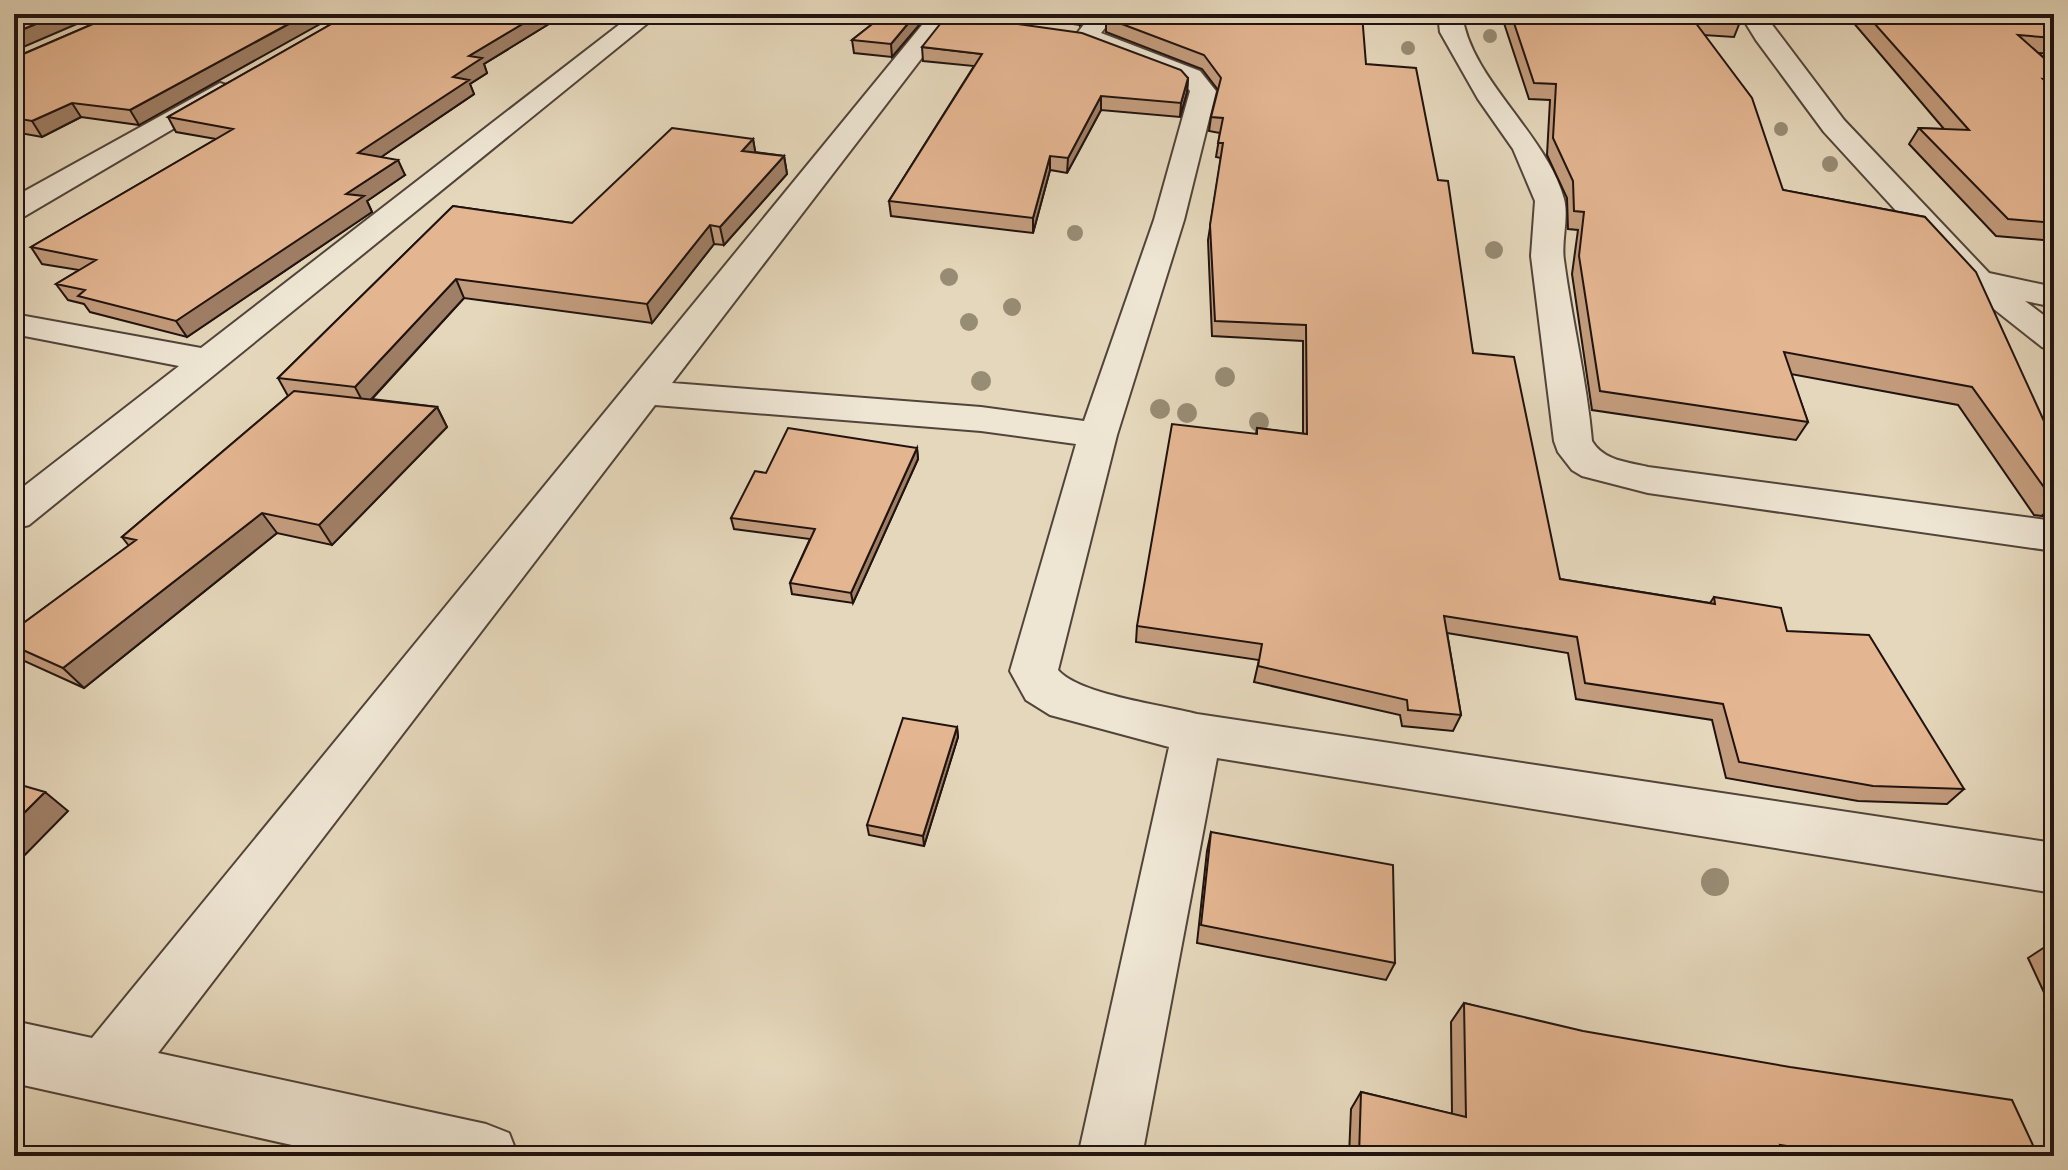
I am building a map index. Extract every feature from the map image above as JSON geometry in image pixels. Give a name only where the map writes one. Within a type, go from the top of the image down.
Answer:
[{"type":"street","points":[[14,515],[647,14]]},
{"type":"street","points":[[1087,36],[1104,14]]},
{"type":"street","points":[[1450,14],[1452,32],[1527,148],[1550,201],[1547,256],[1572,427],[1571,444],[1576,453],[1598,467],[1648,480],[2054,536]]},
{"type":"street","points":[[1752,14],[1834,126],[1978,280],[2054,340]]},
{"type":"street","points":[[104,1072],[641,392],[945,17]]},
{"type":"street","points":[[1060,32],[1087,36],[1191,76],[1203,91],[1169,220],[1098,435],[1034,671],[1043,687],[1067,701],[1197,734],[2054,868]]},
{"type":"street","points":[[14,210],[242,79]]},
{"type":"street","points":[[1978,280],[2054,297]]},
{"type":"street","points":[[14,324],[212,361]]},
{"type":"street","points":[[641,392],[981,419],[1098,435]]},
{"type":"street","points":[[1110,1156],[1197,734]]},
{"type":"street","points":[[14,1052],[486,1156]]},
{"type":"building","points":[[14,14],[60,14],[14,33]]},
{"type":"building","points":[[116,14],[307,14],[130,110],[72,103],[32,121],[14,118],[14,58]]},
{"type":"building","points":[[349,14],[539,14],[469,56],[482,58],[453,77],[469,80],[358,153],[398,160],[346,194],[364,196],[176,321],[78,296],[85,290],[56,284],[96,260],[31,247],[233,129],[168,117]]},
{"type":"building","points":[[885,14],[916,14],[891,44],[852,40]]},
{"type":"building","points":[[948,14],[1082,33],[1181,70],[1188,78],[1181,103],[1101,96],[1068,158],[1050,156],[1033,218],[889,201],[982,54],[922,47]]},
{"type":"building","points":[[1110,14],[1362,14],[1366,64],[1416,68],[1438,180],[1448,181],[1473,353],[1514,357],[1560,579],[1715,604],[1714,597],[1781,608],[1787,631],[1869,635],[1964,789],[1873,786],[1739,762],[1723,704],[1585,683],[1577,637],[1444,616],[1461,715],[1408,710],[1407,700],[1258,666],[1262,644],[1137,626],[1172,424],[1257,434],[1257,428],[1307,434],[1306,325],[1215,321],[1210,225],[1223,143],[1218,143],[1223,118],[1211,117],[1221,78],[1204,55],[1106,18]]},
{"type":"building","points":[[1511,14],[1736,14],[1740,22],[1692,18],[1752,98],[1783,190],[1925,217],[1976,272],[2054,443],[2054,497],[2051,497],[1972,387],[1784,352],[1808,422],[1600,391],[1579,256],[1584,212],[1574,211],[1573,181],[1553,138],[1556,84],[1534,83]]},
{"type":"building","points":[[1866,14],[2054,14],[2054,38],[2018,35],[2054,67],[2054,80],[2043,79],[2054,90],[2054,223],[2008,219],[1919,128],[1969,130]]},
{"type":"building","points":[[672,128],[753,139],[742,151],[784,156],[720,227],[710,225],[647,304],[456,279],[355,387],[278,378],[453,206],[572,223]]},
{"type":"building","points":[[294,391],[437,407],[319,525],[262,513],[63,668],[14,646],[14,630],[136,540],[122,537]]},
{"type":"building","points":[[788,428],[917,448],[851,593],[790,583],[815,529],[731,518],[755,471],[766,473]]},
{"type":"building","points":[[903,718],[957,727],[923,836],[867,825]]},
{"type":"building","points":[[14,783],[45,792],[14,823]]},
{"type":"building","points":[[1211,832],[1393,865],[1395,963],[1201,925]]},
{"type":"building","points":[[1464,1003],[1583,1031],[1790,1067],[2012,1100],[2038,1156],[1855,1156],[1780,1145],[1783,1156],[1359,1156],[1361,1092],[1466,1117]]}]
